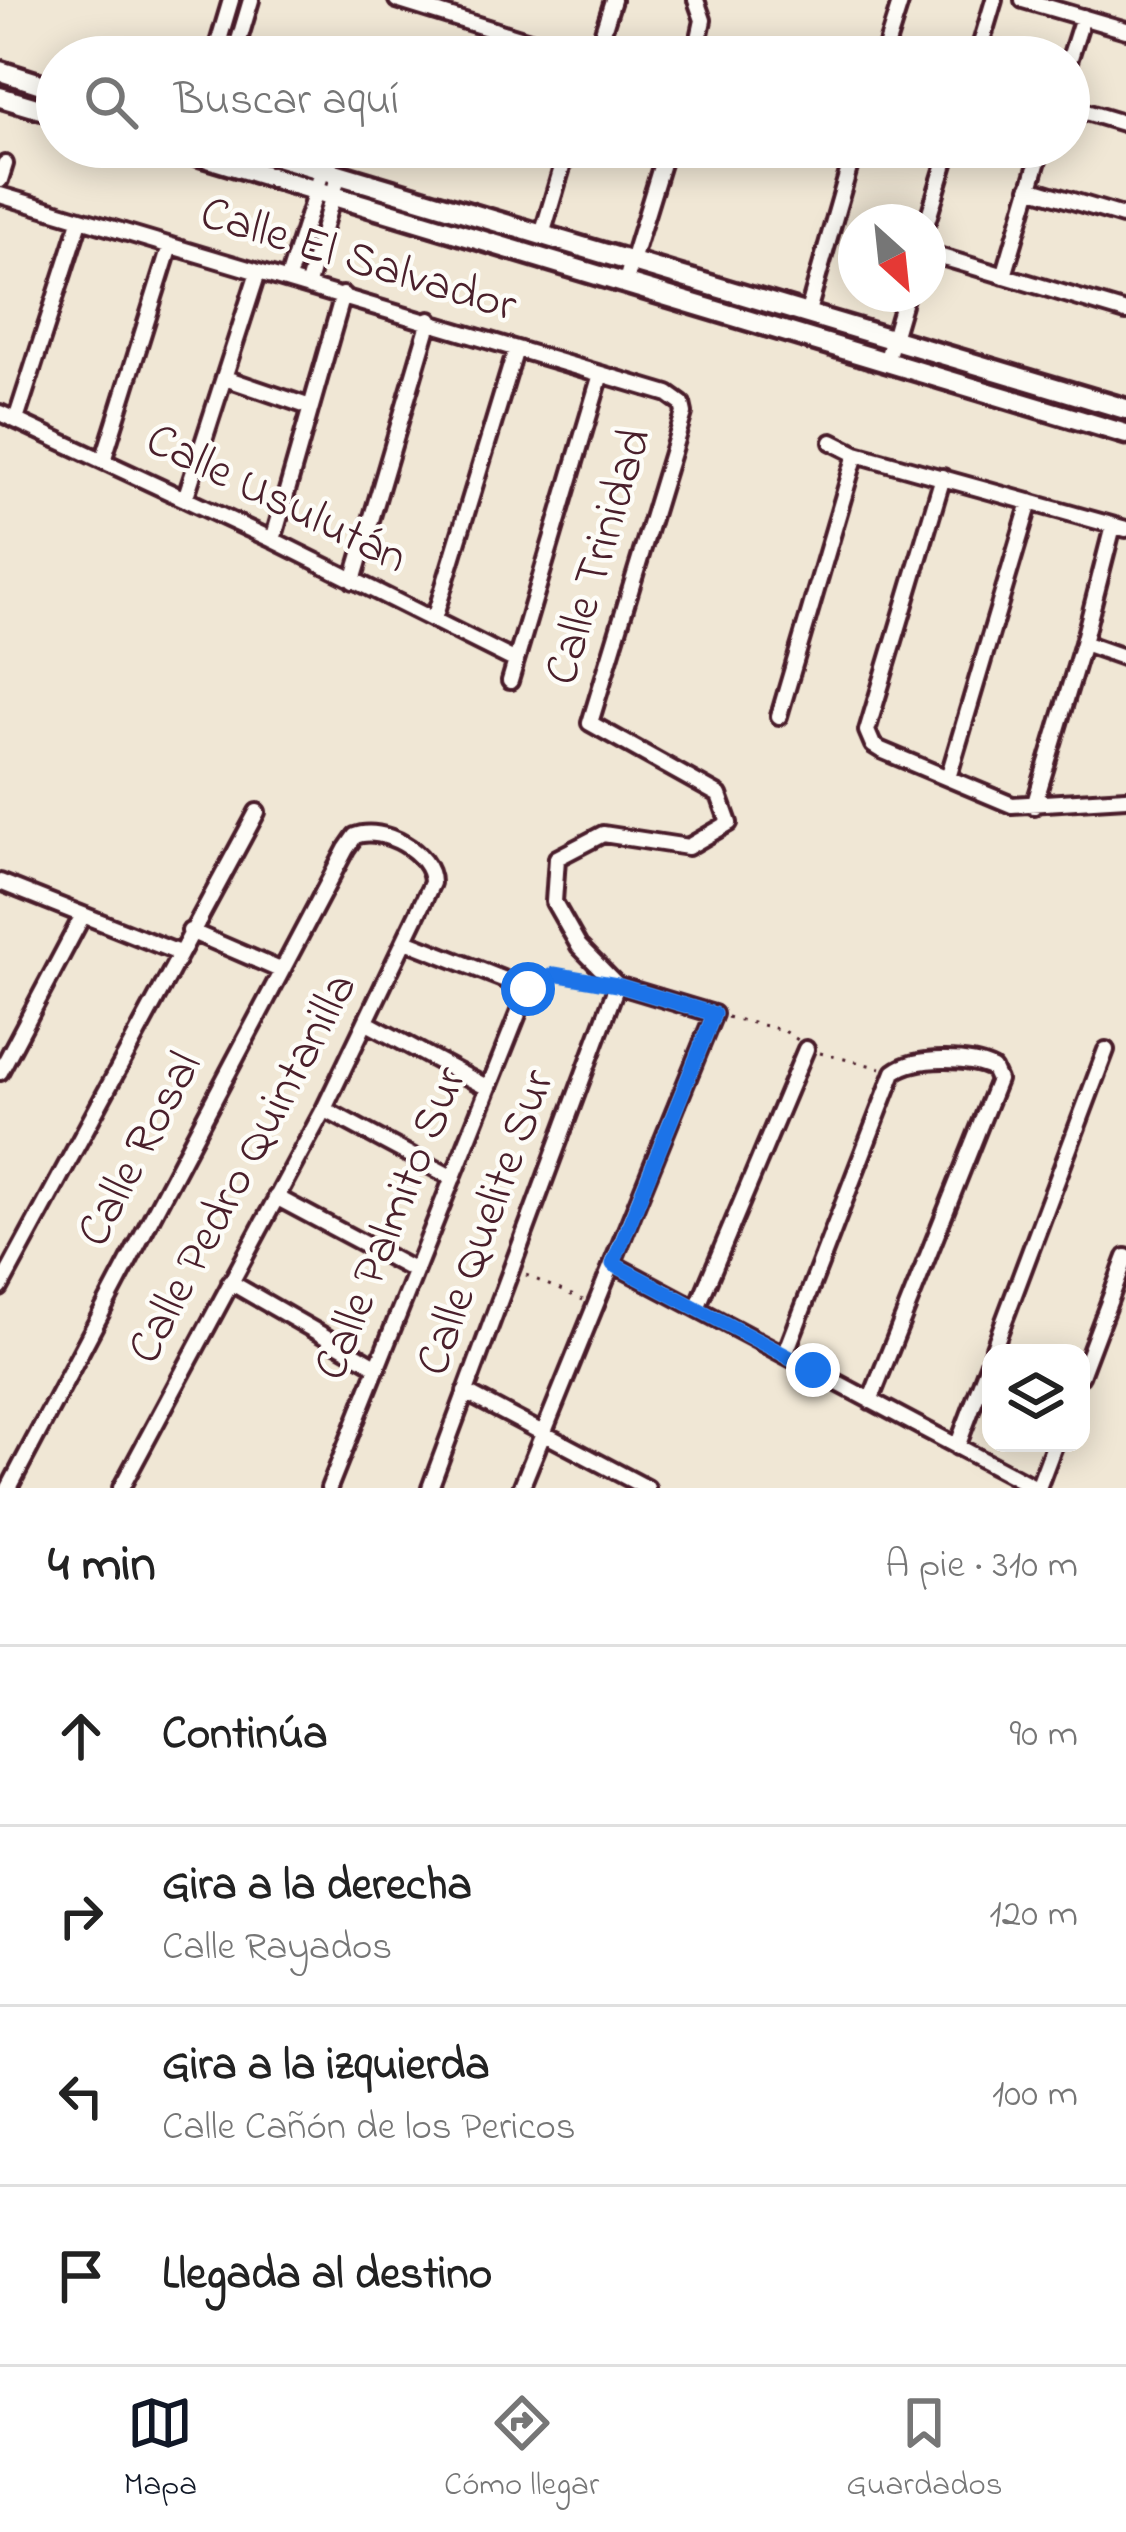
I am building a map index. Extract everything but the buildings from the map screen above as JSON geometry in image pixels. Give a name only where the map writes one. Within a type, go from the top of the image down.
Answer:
[{"type":"street","points":[[221,36],[231,0]]},
{"type":"street","points":[[241,36],[251,0]]},
{"type":"street","points":[[397,0],[513,36]]},
{"type":"street","points":[[602,36],[613,0]]},
{"type":"street","points":[[696,0],[703,20],[700,36]]},
{"type":"street","points":[[890,36],[901,0]]},
{"type":"street","points":[[983,36],[994,0]]},
{"type":"street","points":[[1023,0],[1126,30]]},
{"type":"street","points":[[1077,36],[1083,17]]},
{"type":"street","points":[[0,71],[36,82]]},
{"type":"street","points":[[0,97],[36,108]]},
{"type":"street","points":[[1090,113],[1126,124]]},
{"type":"street","points":[[0,180],[5,164]]},
{"type":"street","points":[[241,168],[1126,434]]},
{"type":"street","points":[[320,168],[1126,410]]},
{"type":"street","points":[[542,235],[562,168]]},
{"type":"street","points":[[625,284],[660,168]]},
{"type":"street","points":[[807,315],[849,168]]},
{"type":"street","points":[[933,204],[944,168]]},
{"type":"street","points":[[1004,276],[1035,168]]},
{"type":"street","points":[[288,279],[331,171]]},
{"type":"street","points":[[1029,188],[1126,217]]},
{"type":"street","points":[[308,284],[324,193]]},
{"type":"street","name":"Calle El Salvador","points":[[0,195],[601,374],[676,398],[684,413]]},
{"type":"street","points":[[16,420],[80,220]]},
{"type":"street","points":[[103,461],[170,246]]},
{"type":"street","points":[[946,258],[1126,312]]},
{"type":"street","points":[[184,499],[259,272]]},
{"type":"street","points":[[273,540],[343,295]]},
{"type":"street","points":[[887,359],[901,312]]},
{"type":"street","points":[[353,581],[430,320]]},
{"type":"street","points":[[434,619],[516,349]]},
{"type":"street","points":[[510,681],[601,374]]},
{"type":"street","points":[[225,378],[310,407]]},
{"type":"street","name":"Calle Usulután","points":[[0,413],[273,540],[516,662]]},
{"type":"street","name":"Calle Trinidad","points":[[617,985],[579,946],[554,902],[556,858],[603,834],[688,847],[729,824],[719,795],[590,724],[684,413]]},
{"type":"street","points":[[832,442],[856,454],[1120,527],[1034,806]]},
{"type":"street","points":[[779,716],[856,454]]},
{"type":"street","points":[[944,477],[867,731],[874,746],[1012,805],[1126,798]]},
{"type":"street","points":[[949,778],[1030,502]]},
{"type":"street","points":[[1084,643],[1126,658]]},
{"type":"street","points":[[0,1288],[257,812]]},
{"type":"street","name":"Calle Pedro Quintanilla","points":[[121,1488],[324,1108],[432,883],[432,872],[416,854],[376,833],[355,836],[346,849]]},
{"type":"street","name":"Calle Rosal","points":[[9,1488],[346,849]]},
{"type":"street","points":[[0,882],[178,953]]},
{"type":"street","points":[[0,1072],[83,915]]},
{"type":"street","points":[[190,931],[280,970]]},
{"type":"street","points":[[406,941],[528,989]]},
{"type":"street","points":[[521,1488],[714,1014],[617,985]]},
{"type":"street","name":"Calle Quelite Sur","points":[[430,1488],[617,985]]},
{"type":"street","name":"Calle Palmito Sur","points":[[329,1488],[528,989]]},
{"type":"street","points":[[367,1023],[488,1088]]},
{"type":"street","points":[[697,1309],[806,1049]]},
{"type":"street","points":[[996,1344],[1106,1049]]},
{"type":"street","points":[[785,1355],[894,1072],[915,1062],[982,1063],[994,1069],[998,1080],[870,1401]]},
{"type":"street","points":[[324,1108],[453,1178]]},
{"type":"street","points":[[276,1197],[415,1271]]},
{"type":"street","points":[[1090,1352],[1126,1257]]},
{"type":"street","points":[[613,1264],[1037,1488],[1051,1452]]},
{"type":"street","points":[[230,1282],[378,1367]]},
{"type":"street","points":[[957,1447],[982,1381]]},
{"type":"street","points":[[466,1392],[647,1488]]},
{"type":"path","points":[[528,989],[554,974],[617,985]]},
{"type":"path","points":[[513,1269],[596,1306]]},
{"type":"route","points":[[528,989],[554,974],[617,985],[714,1014],[613,1264],[813,1370]]}]
